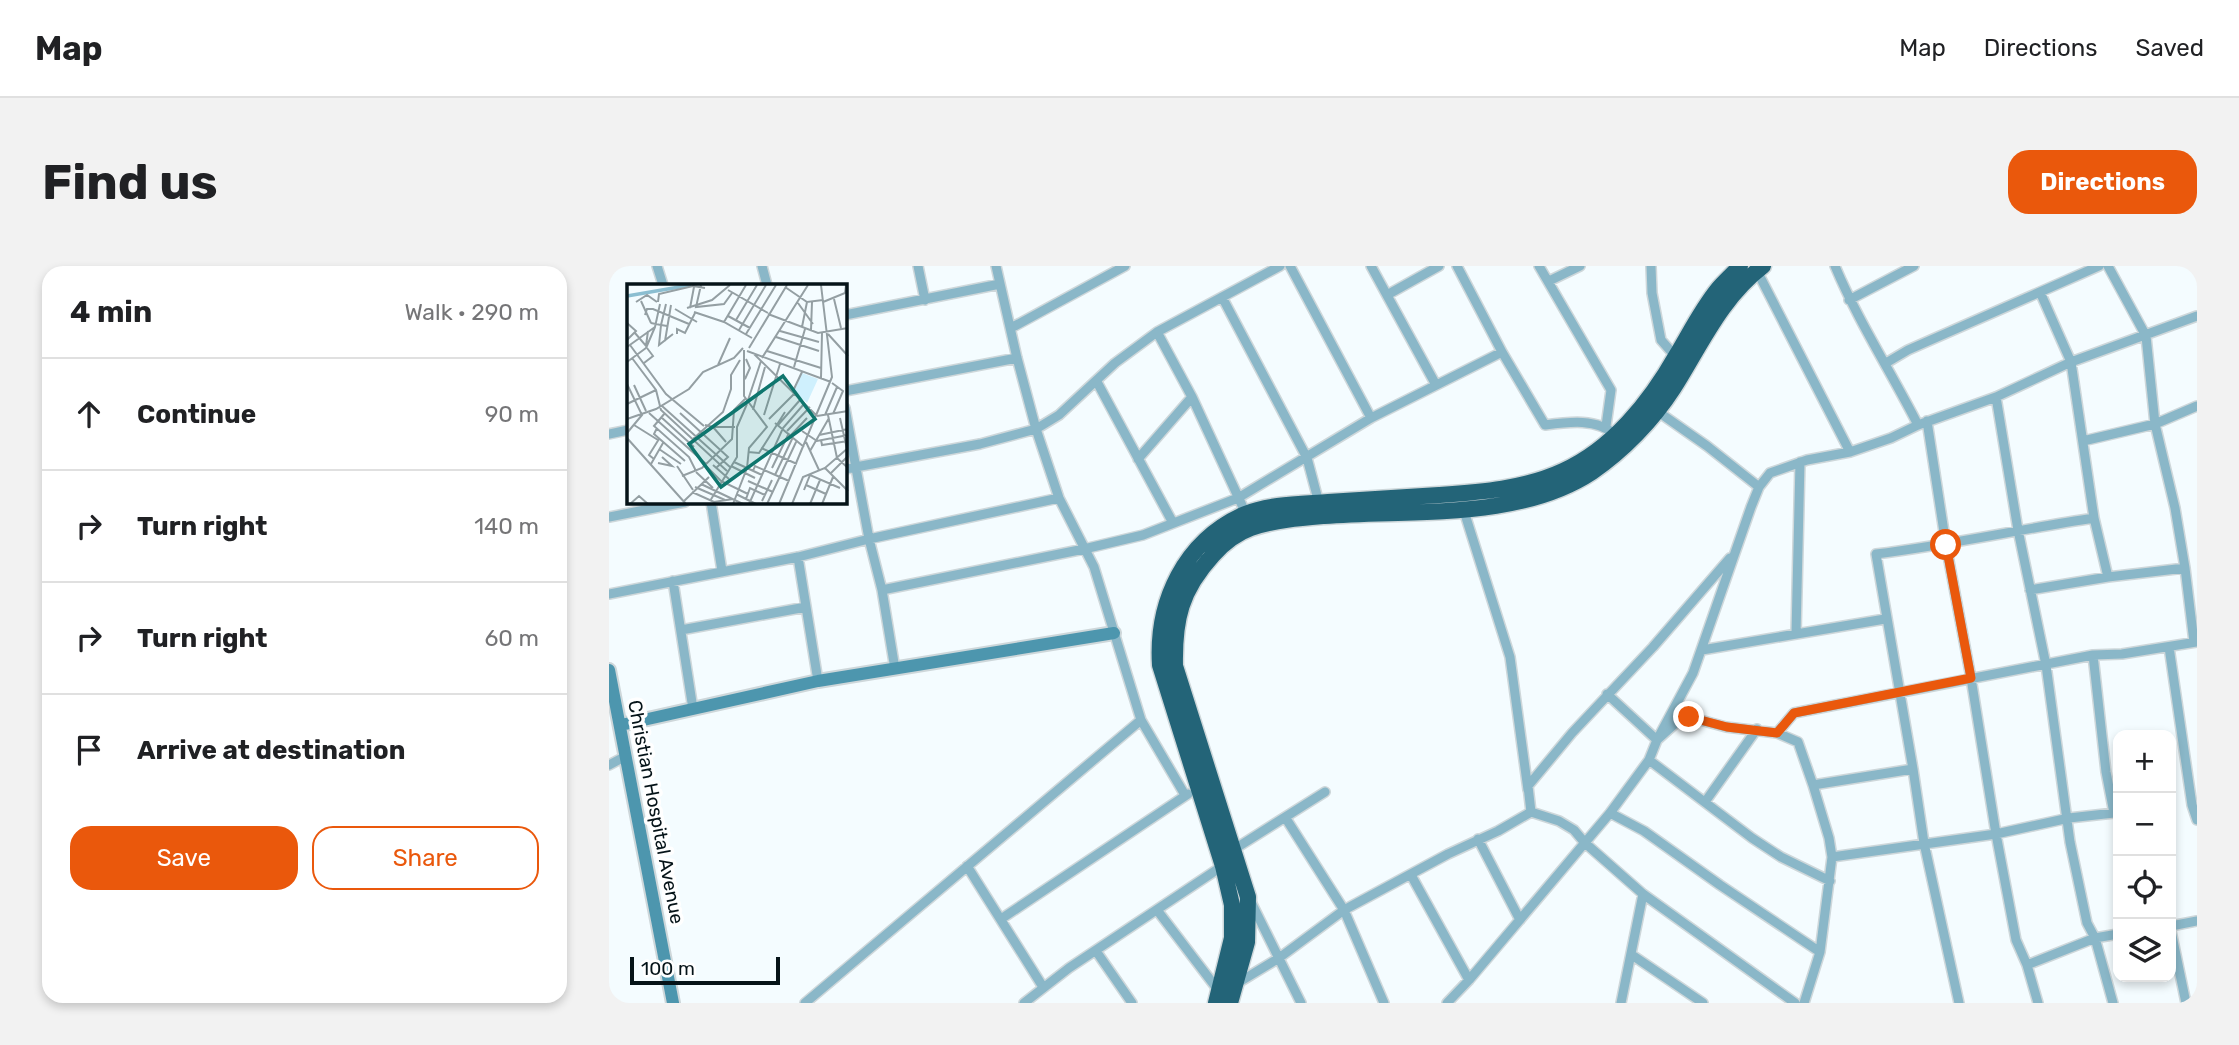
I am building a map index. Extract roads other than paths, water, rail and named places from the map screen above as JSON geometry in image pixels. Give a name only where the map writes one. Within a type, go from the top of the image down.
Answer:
[{"type":"highway","points":[[1222,999],[1232,938],[1231,859],[1175,666],[1174,638],[1179,610],[1194,577],[1217,549],[1236,535],[1248,521],[1283,506],[1485,491],[1525,484],[1563,472],[1585,459],[1611,430],[1643,406],[1718,289],[1740,266]]},
{"type":"highway","points":[[1222,999],[1236,984],[1247,942],[1248,897],[1231,859],[1192,792],[1160,665],[1158,642],[1162,613],[1170,590],[1190,557],[1225,525],[1248,521],[1516,503],[1561,489],[1593,471],[1657,411],[1672,391],[1719,311],[1758,267]]},
{"type":"main road","points":[[621,725],[818,681],[1114,633]]},
{"type":"main road","name":"Christian Hospital Avenue","points":[[609,670],[673,1003]]},
{"type":"street","points":[[657,266],[663,284]]},
{"type":"street","points":[[762,266],[767,284]]},
{"type":"street","points":[[918,266],[925,300]]},
{"type":"street","points":[[996,266],[1036,429],[1059,498],[1094,567],[1141,720],[1192,792],[1001,919]]},
{"type":"street","points":[[1011,328],[1125,266]]},
{"type":"street","points":[[847,468],[980,444],[1036,429],[1059,415],[1115,363],[1157,332],[1280,266]]},
{"type":"street","points":[[1290,266],[1371,418]]},
{"type":"street","points":[[1371,266],[1436,385]]},
{"type":"street","points":[[1387,295],[1439,266]]},
{"type":"street","points":[[1457,266],[1502,352],[1545,425],[1584,423],[1611,430],[1611,390],[1539,266]]},
{"type":"street","points":[[1549,281],[1578,266]]},
{"type":"street","points":[[1651,266],[1661,340],[1676,358]]},
{"type":"street","points":[[1835,266],[1849,300],[1923,423],[2016,940],[2027,965],[2038,1003]]},
{"type":"street","points":[[1849,300],[1914,266]]},
{"type":"street","points":[[1886,363],[1908,349],[2099,266]]},
{"type":"street","points":[[1758,267],[1850,452]]},
{"type":"street","points":[[1777,733],[1794,713],[2093,655],[2122,654],[2196,642],[2175,508],[2155,424],[2146,336],[2111,267]]},
{"type":"street","points":[[847,315],[1000,285]]},
{"type":"street","points":[[2040,292],[2071,362],[2094,518],[2108,577]]},
{"type":"street","points":[[1222,297],[1307,458],[1319,503]]},
{"type":"street","points":[[1449,1002],[1585,843],[1649,761],[1657,740],[1693,673],[1759,487],[1770,473],[1891,438],[1923,423],[1996,397],[2071,362],[2197,316]]},
{"type":"street","points":[[1157,332],[1192,397],[1248,521]]},
{"type":"street","points":[[882,590],[1143,535],[1238,498],[1371,418],[1502,352]]},
{"type":"street","points":[[847,391],[1017,358]]},
{"type":"street","points":[[1097,382],[1173,523]]},
{"type":"street","points":[[1138,459],[1192,397]]},
{"type":"street","points":[[1996,397],[2018,530],[2046,665],[2069,818],[2070,842],[2087,923],[2095,938],[2112,1003]]},
{"type":"street","points":[[2083,441],[2155,424],[2197,406]]},
{"type":"street","points":[[1657,411],[1759,487]]},
{"type":"street","points":[[847,418],[895,669]]},
{"type":"street","points":[[609,433],[627,430]]},
{"type":"street","points":[[1795,634],[1800,463]]},
{"type":"street","points":[[609,594],[798,557],[1059,498]]},
{"type":"street","points":[[609,517],[675,504]]},
{"type":"street","points":[[711,504],[722,571]]},
{"type":"street","points":[[1463,508],[1510,657],[1531,812]]},
{"type":"street","points":[[1959,1003],[1924,843],[1876,554],[1946,545],[2094,518]]},
{"type":"street","points":[[1531,812],[1528,786],[1734,554]]},
{"type":"street","points":[[798,557],[818,681]]},
{"type":"street","points":[[2030,590],[2185,568]]},
{"type":"street","points":[[673,581],[693,709]]},
{"type":"street","points":[[681,630],[806,607]]},
{"type":"street","points":[[1702,650],[1885,619]]},
{"type":"street","points":[[2169,648],[2192,805],[2197,820]]},
{"type":"street","points":[[1832,857],[1996,834],[2069,818],[2114,813],[2106,772],[2093,655]]},
{"type":"street","points":[[1607,694],[1657,740]]},
{"type":"street","points":[[1657,740],[1677,722],[1689,717],[1727,727],[1777,733],[1798,743],[1814,785],[1832,857],[1820,952],[1804,1003]]},
{"type":"street","points":[[805,1003],[1141,720]]},
{"type":"street","points":[[1705,802],[1757,729]]},
{"type":"street","points":[[609,765],[626,756]]},
{"type":"street","points":[[1649,761],[1781,857],[1830,881]]},
{"type":"street","points":[[1814,785],[1913,769]]},
{"type":"street","points":[[1024,1003],[1043,987],[1231,859],[1285,817],[1325,792]]},
{"type":"street","points":[[1236,984],[1279,958],[1344,910],[1531,812],[1559,821],[1574,830],[1643,894],[1795,1003]]},
{"type":"street","points":[[1609,813],[1644,831],[1820,952]]},
{"type":"street","points":[[1285,817],[1344,910],[1384,1003]]},
{"type":"street","points":[[1478,839],[1520,920]]},
{"type":"street","points":[[967,866],[1043,987]]},
{"type":"street","points":[[1411,875],[1469,980]]},
{"type":"street","points":[[1621,1003],[1643,894]]},
{"type":"street","points":[[1248,897],[1301,1003]]},
{"type":"street","points":[[1157,910],[1222,999]]},
{"type":"street","points":[[2176,927],[2197,921]]},
{"type":"street","points":[[2027,965],[2095,938],[2113,935]]},
{"type":"street","points":[[1095,951],[1132,1003]]},
{"type":"street","points":[[2176,953],[2186,1003]]},
{"type":"street","points":[[1632,955],[1703,1003]]}]
